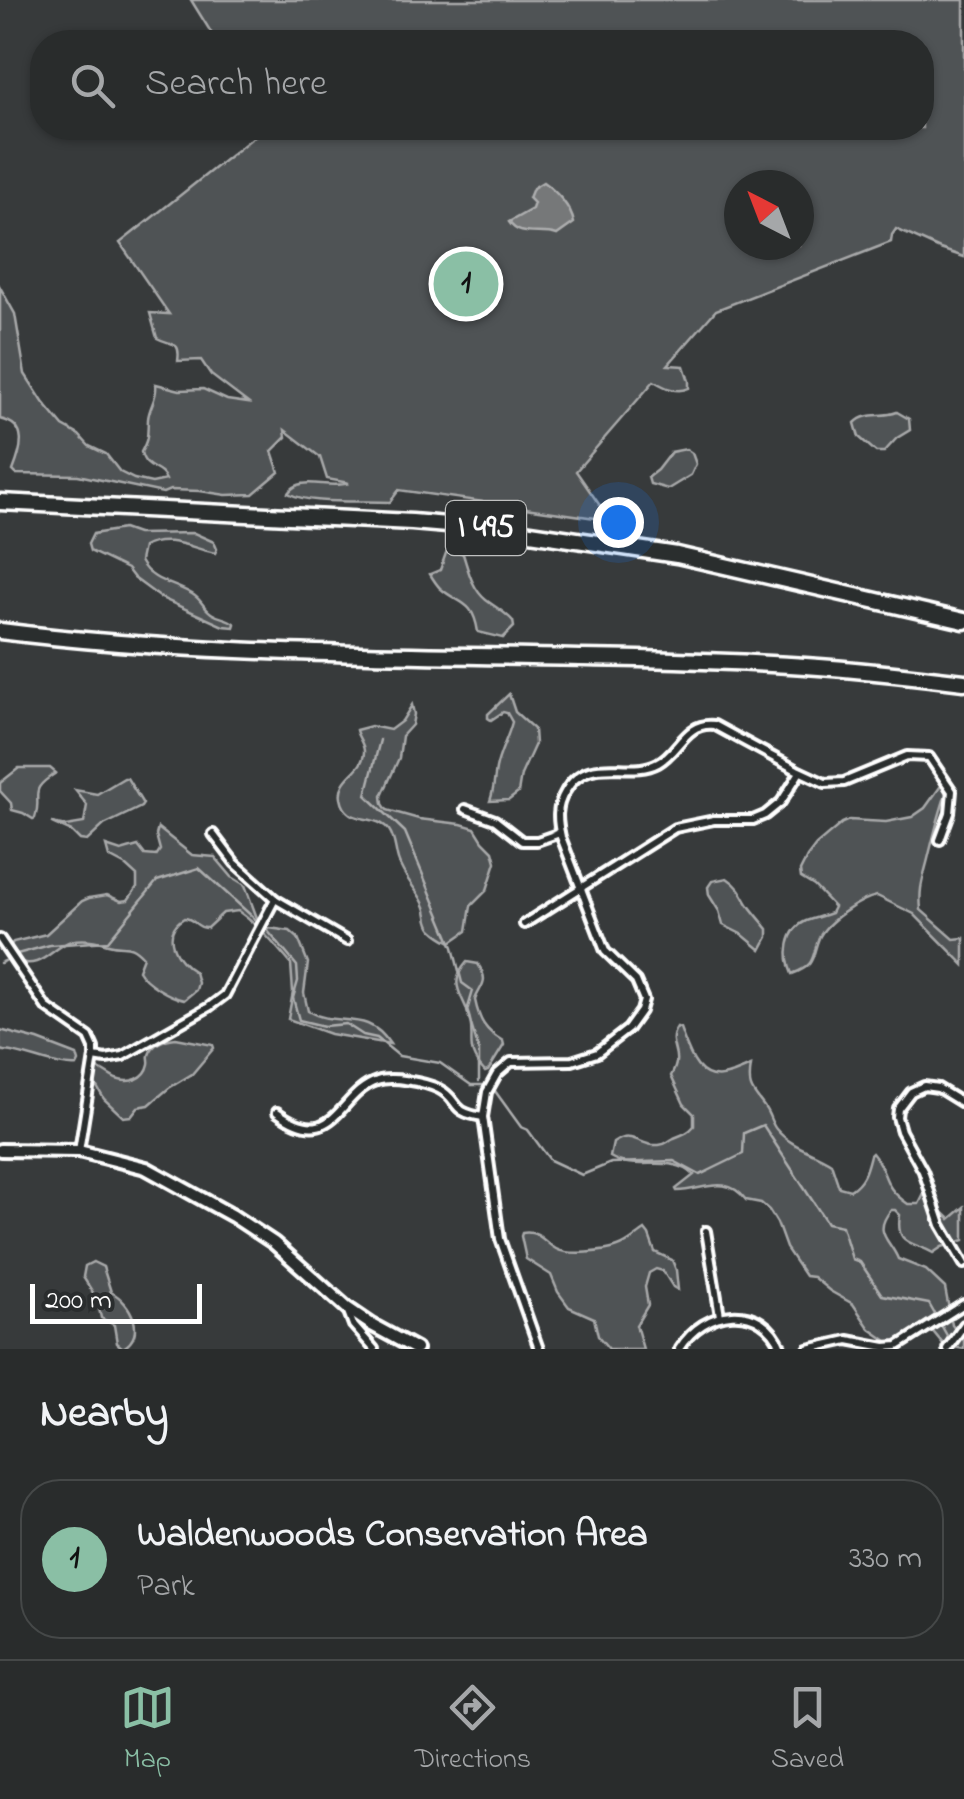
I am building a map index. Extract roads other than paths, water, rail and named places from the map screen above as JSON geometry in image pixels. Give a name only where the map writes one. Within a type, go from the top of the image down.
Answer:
[{"type":"highway","name":"I 495","points":[[0,502],[412,522],[516,531],[677,555],[964,621]]},
{"type":"highway","points":[[0,631],[118,644],[255,652],[789,665],[964,682]]},
{"type":"main road","points":[[0,1150],[79,1151],[146,1168],[234,1216],[274,1244],[347,1308],[416,1349]]},
{"type":"street","points":[[539,1349],[500,1239],[484,1117],[487,1092],[497,1074],[512,1062],[572,1060],[597,1054],[619,1038],[641,1011],[644,1000],[639,986],[605,952],[560,833],[560,804],[568,787],[600,768],[653,765],[668,756],[687,733],[702,725],[714,725],[820,782],[838,783],[908,756],[929,757],[952,791],[950,813],[940,840]]},
{"type":"street","points":[[524,924],[682,825],[753,820],[766,815],[781,802],[800,772]]},
{"type":"street","points":[[465,809],[495,820],[522,841],[537,842],[560,833]]},
{"type":"street","points":[[212,834],[275,899],[347,941]]},
{"type":"street","points":[[94,1058],[122,1056],[225,995],[275,899]]},
{"type":"street","points":[[0,939],[46,1006],[89,1037],[94,1048],[79,1151]]},
{"type":"street","points":[[277,1112],[306,1126],[325,1122],[340,1113],[368,1084],[388,1078],[440,1089],[462,1113],[484,1117]]},
{"type":"street","points":[[964,1104],[938,1088],[924,1086],[912,1092],[898,1108],[897,1117],[924,1171],[941,1225],[964,1264]]},
{"type":"street","points":[[706,1231],[720,1316]]},
{"type":"street","points":[[808,1349],[848,1340],[898,1346],[964,1304]]},
{"type":"street","points":[[347,1308],[353,1325],[374,1349]]},
{"type":"street","points":[[679,1349],[701,1325],[730,1314],[760,1321],[777,1337],[782,1349]]},
{"type":"street","points":[[946,1349],[964,1325]]},
{"type":"waterway","points":[[380,740],[366,795],[405,832],[453,947],[462,983],[473,991],[467,1011],[479,1051],[479,1081]]},
{"type":"waterway","points":[[17,954],[50,945],[108,941],[157,881],[199,868],[267,930],[297,966],[293,998],[299,1020],[324,1026],[346,1024],[363,1035],[377,1038],[399,1056],[440,1063],[471,1085],[495,1091],[550,1160],[582,1175],[611,1163],[674,1161],[700,1175],[743,1154],[744,1133],[763,1125],[827,1223],[842,1226],[852,1259],[860,1262],[882,1295],[929,1304],[949,1339]]},
{"type":"waterway","points":[[0,963],[5,961]]},
{"type":"place","name":"Waldenwoods Conservation Area","points":[[466,284]]}]
